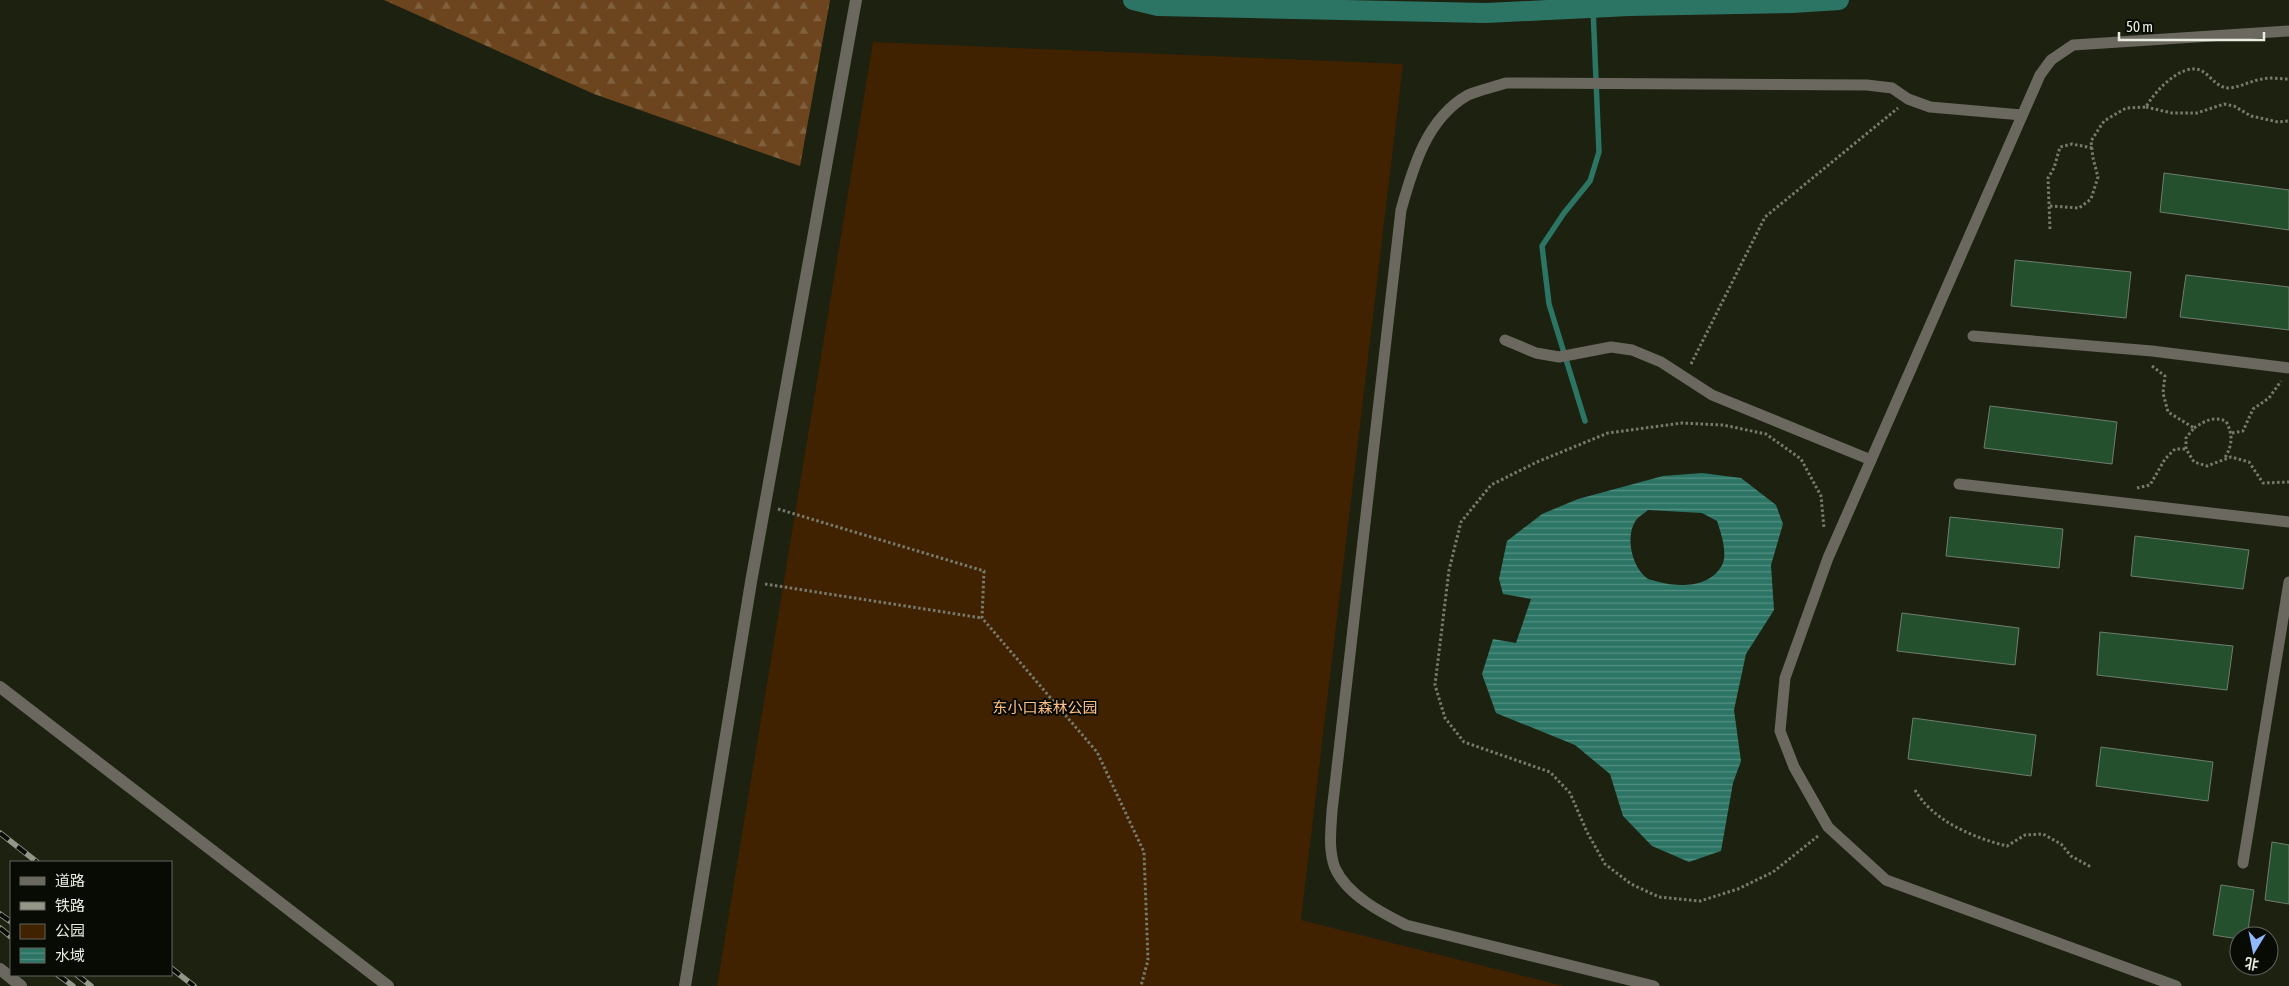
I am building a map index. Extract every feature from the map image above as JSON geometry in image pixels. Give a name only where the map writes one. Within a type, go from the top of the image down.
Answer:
[{"type":"street","points":[[685,986],[751,582],[856,0]]},
{"type":"street","points":[[0,687],[388,986]]},
{"type":"street","points":[[0,969],[21,986]]},
{"type":"lane","points":[[2176,986],[1886,880],[1828,827],[1794,767],[1780,731],[1785,678],[1828,558],[2022,115],[2040,75],[2051,60],[2073,44],[2289,31]]},
{"type":"lane","points":[[1654,986],[1406,925],[1378,911],[1353,892],[1335,869],[1330,842],[1401,210],[1411,174],[1422,146],[1441,116],[1468,95],[1506,83],[1867,85],[1892,88],[1908,99],[1930,107],[2022,115]]},
{"type":"lane","points":[[1974,336],[2152,351],[2286,373]]},
{"type":"lane","points":[[1505,340],[1536,353],[1558,357],[1611,347],[1632,350],[1661,362],[1712,395],[1871,460]]},
{"type":"lane","points":[[1960,484],[2289,522]]},
{"type":"lane","points":[[2243,863],[2289,582]]},
{"type":"path","points":[[2146,107],[2152,96],[2170,79],[2188,69],[2200,70],[2213,81],[2226,88],[2239,87],[2263,79],[2289,79]]},
{"type":"path","points":[[1685,376],[1765,217],[1908,99]]},
{"type":"path","points":[[2050,206],[2080,208],[2091,200],[2098,178],[2092,141],[2104,121],[2126,108],[2146,107],[2172,113],[2197,113],[2224,104],[2234,106],[2251,116],[2278,122],[2289,121]]},
{"type":"path","points":[[2050,229],[2048,178],[2054,168],[2060,147],[2072,144],[2092,148]]},
{"type":"path","points":[[2152,351],[2152,368],[2165,376],[2163,393],[2168,412],[2194,428]]},
{"type":"path","points":[[2232,433],[2242,430],[2253,409],[2269,398],[2286,373]]},
{"type":"path","points":[[2224,459],[2229,451],[2232,433],[2226,421],[2217,418],[2206,421],[2194,428],[2186,438],[2186,449],[2194,462],[2207,466],[2231,457],[2249,462],[2264,483],[2289,482]]},
{"type":"path","points":[[1825,532],[1821,496],[1801,459],[1766,434],[1723,424],[1682,423],[1608,434],[1537,462],[1491,485],[1462,522],[1449,570],[1435,685],[1445,718],[1464,742],[1550,772],[1570,793],[1587,832],[1605,864],[1631,884],[1659,897],[1700,901],[1738,889],[1773,872],[1828,827]]},
{"type":"path","points":[[2134,489],[2150,485],[2165,459],[2175,449],[2186,449]]},
{"type":"path","points":[[765,506],[984,571],[982,618]]},
{"type":"path","points":[[751,582],[982,618],[1097,752],[1144,852],[1148,960],[1141,986]]},
{"type":"path","points":[[1915,790],[1921,800],[1941,816],[1958,828],[1987,841],[2007,846],[2026,835],[2043,834],[2061,844],[2071,856],[2091,867]]},
{"type":"green space","points":[[384,0],[830,0],[800,166],[594,94]]},
{"type":"green space","name":"东小口森林公园","points":[[873,42],[1403,64],[1301,920],[1564,986],[717,986]]},
{"type":"water","points":[[1702,473],[1741,478],[1776,505],[1783,524],[1771,565],[1774,610],[1746,654],[1734,710],[1741,761],[1733,783],[1721,851],[1689,862],[1652,846],[1623,816],[1610,774],[1575,745],[1496,713],[1482,674],[1493,639],[1516,643],[1531,599],[1503,594],[1499,579],[1507,541],[1542,514],[1578,499],[1663,476]],"holes":[[[1648,510],[1702,513],[1717,521],[1722,536],[1724,558],[1718,571],[1704,581],[1686,585],[1668,584],[1648,579],[1642,574],[1637,567],[1630,543],[1636,520]]]},
{"type":"building","points":[[2164,173],[2289,190],[2289,230],[2160,212]]},
{"type":"building","points":[[2015,260],[2131,272],[2126,318],[2011,306]]},
{"type":"building","points":[[2186,275],[2289,287],[2289,330],[2180,317]]},
{"type":"building","points":[[1990,406],[2117,422],[2112,464],[1984,448]]},
{"type":"building","points":[[1950,517],[2063,529],[2059,568],[1946,556]]},
{"type":"building","points":[[2135,536],[2249,550],[2243,589],[2131,576]]},
{"type":"building","points":[[1902,613],[2019,628],[2015,665],[1897,651]]},
{"type":"building","points":[[2100,632],[2233,646],[2227,690],[2097,675]]},
{"type":"building","points":[[1913,718],[2036,735],[2031,776],[1908,759]]},
{"type":"building","points":[[2101,747],[2213,762],[2208,801],[2096,786]]},
{"type":"building","points":[[2272,842],[2289,845],[2289,904],[2265,900]]},
{"type":"building","points":[[2221,885],[2254,890],[2249,926],[2229,926],[2229,937],[2213,935]]},
{"type":"waterway","points":[[1133,0],[1158,6],[1486,13],[1629,6],[1792,3],[1839,0]]},
{"type":"waterway","points":[[1585,421],[1549,304],[1542,246],[1564,213],[1590,181],[1599,152],[1593,8]]},
{"type":"railway","points":[[0,833],[36,861]]},
{"type":"railway","points":[[0,914],[10,921]]},
{"type":"railway","points":[[0,928],[10,936]]},
{"type":"railway","points":[[172,969],[194,986]]},
{"type":"railway","points":[[59,976],[73,986]]},
{"type":"railway","points":[[78,976],[91,986]]}]
